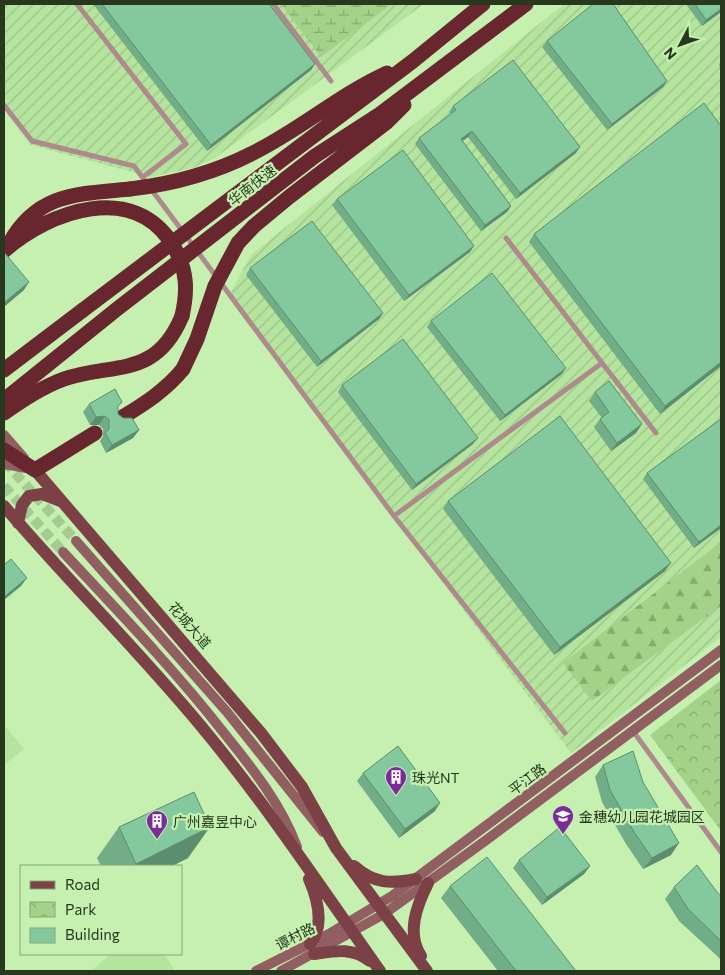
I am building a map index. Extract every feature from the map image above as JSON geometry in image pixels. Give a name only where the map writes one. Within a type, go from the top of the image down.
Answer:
[{"type":"highway","name":"华南快速","points":[[4,370],[413,61],[483,4]]},
{"type":"highway","name":"华南快速","points":[[4,400],[117,309],[315,156],[380,114],[526,4]]},
{"type":"highway","points":[[5,250],[18,227],[29,214],[43,206],[68,197],[162,185],[218,169],[247,156],[358,86],[413,61]]},
{"type":"highway","points":[[121,418],[172,383],[183,369],[197,339],[215,286],[238,243],[254,226],[289,196],[387,122],[435,73]]},
{"type":"highway","points":[[4,413],[31,395],[63,380],[128,367],[143,361],[167,341],[176,329],[182,316],[186,280],[178,254],[169,238],[146,218],[127,210],[90,209],[64,215],[31,230],[5,250]]},
{"type":"highway","points":[[4,359],[83,310]]},
{"type":"highway","points":[[4,450],[35,470],[95,434]]},
{"type":"main road","name":"花城大道","points":[[35,470],[261,733],[302,787],[336,848],[380,910],[428,971]]},
{"type":"main road","points":[[18,523],[22,505],[29,496],[42,494],[62,502]]},
{"type":"main road","points":[[4,506],[118,630],[202,728],[301,860],[378,969]]},
{"type":"main road","points":[[336,848],[364,874],[378,882],[422,881],[414,926],[417,951],[428,971]]},
{"type":"main road","points":[[301,860],[312,886],[318,913],[316,936],[312,949],[353,951],[378,969]]},
{"type":"street","name":"花城大道","points":[[4,435],[35,470]]},
{"type":"street","points":[[4,464],[35,470]]},
{"type":"street","name":"花城大道","points":[[76,541],[227,712],[336,848]]},
{"type":"street","points":[[63,552],[166,662],[251,767],[287,821],[301,860]]},
{"type":"street","name":"平江路","points":[[422,881],[721,650]]},
{"type":"street","name":"平江路","points":[[350,928],[422,881],[633,731],[721,665]]},
{"type":"street","name":"谭村路","points":[[281,971],[312,949],[350,928]]},
{"type":"street","name":"谭村路","points":[[256,971],[312,949]]},
{"type":"lane","points":[[77,4],[186,144],[143,177]]},
{"type":"lane","points":[[273,4],[330,81]]},
{"type":"lane","points":[[4,105],[32,141],[134,166],[394,516],[565,733]]},
{"type":"lane","points":[[506,238],[656,433]]},
{"type":"lane","points":[[394,516],[602,363]]},
{"type":"lane","points":[[633,731],[721,852]]},
{"type":"shaded area","points":[[4,4],[424,4],[215,158],[193,168],[151,177],[31,145],[4,110]]},
{"type":"shaded area","points":[[564,4],[721,4],[721,637],[571,753],[228,297],[251,255]]},
{"type":"shaded area","points":[[4,725],[24,749],[4,765]]},
{"type":"shaded area","points":[[110,955],[165,955],[175,971],[91,971]]},
{"type":"green space","points":[[281,4],[392,4],[321,57]]},
{"type":"green space","points":[[721,542],[721,606],[592,701],[563,663]]},
{"type":"green space","points":[[721,680],[721,831],[650,735]]},
{"type":"building","points":[[102,4],[269,4],[315,64],[211,145]]},
{"type":"building","points":[[593,4],[613,4],[667,81],[612,124],[547,41]]},
{"type":"building","points":[[695,4],[721,4],[721,9],[706,20]]},
{"type":"building","points":[[513,60],[580,147],[520,193],[472,131],[461,139],[511,206],[485,225],[419,138],[456,110],[453,106]]},
{"type":"building","points":[[704,103],[721,126],[721,362],[665,406],[534,234]]},
{"type":"building","points":[[403,150],[474,246],[409,295],[337,199]]},
{"type":"building","points":[[312,221],[383,313],[321,361],[250,268]]},
{"type":"building","points":[[4,252],[29,282],[5,302],[4,300]]},
{"type":"building","points":[[492,273],[566,368],[505,415],[431,321]]},
{"type":"building","points":[[403,339],[478,438],[416,484],[342,385]]},
{"type":"building","points":[[609,381],[642,424],[617,443],[600,419],[609,412],[595,392]]},
{"type":"building","points":[[115,389],[122,402],[118,406],[118,414],[123,418],[132,418],[139,430],[112,445],[105,433],[109,429],[109,420],[105,416],[96,417],[89,404]]},
{"type":"building","points":[[560,416],[671,563],[560,647],[448,501]]},
{"type":"building","points":[[721,419],[721,525],[699,542],[647,473]]},
{"type":"building","points":[[11,559],[27,578],[4,597],[4,565]]},
{"type":"building","name":"珠光NT","points":[[398,746],[440,803],[405,829],[363,773]]},
{"type":"building","points":[[633,751],[643,782],[679,843],[652,858],[634,832],[610,790],[603,765]]},
{"type":"building","points":[[194,792],[210,827],[136,864],[119,827]]},
{"type":"building","points":[[560,827],[590,866],[547,897],[519,860]]},
{"type":"building","points":[[487,857],[576,971],[516,971],[450,886]]},
{"type":"building","points":[[697,865],[721,896],[721,941],[688,909],[674,887]]},
{"type":"tunnel","points":[[5,462],[76,541]]},
{"type":"tunnel","points":[[4,486],[63,552]]},
{"type":"place","name":"珠光NT","points":[[396,796]]},
{"type":"place","name":"金穗幼儿园花城园区","points":[[563,835]]},
{"type":"place","name":"广州嘉昱中心","points":[[157,840]]}]
